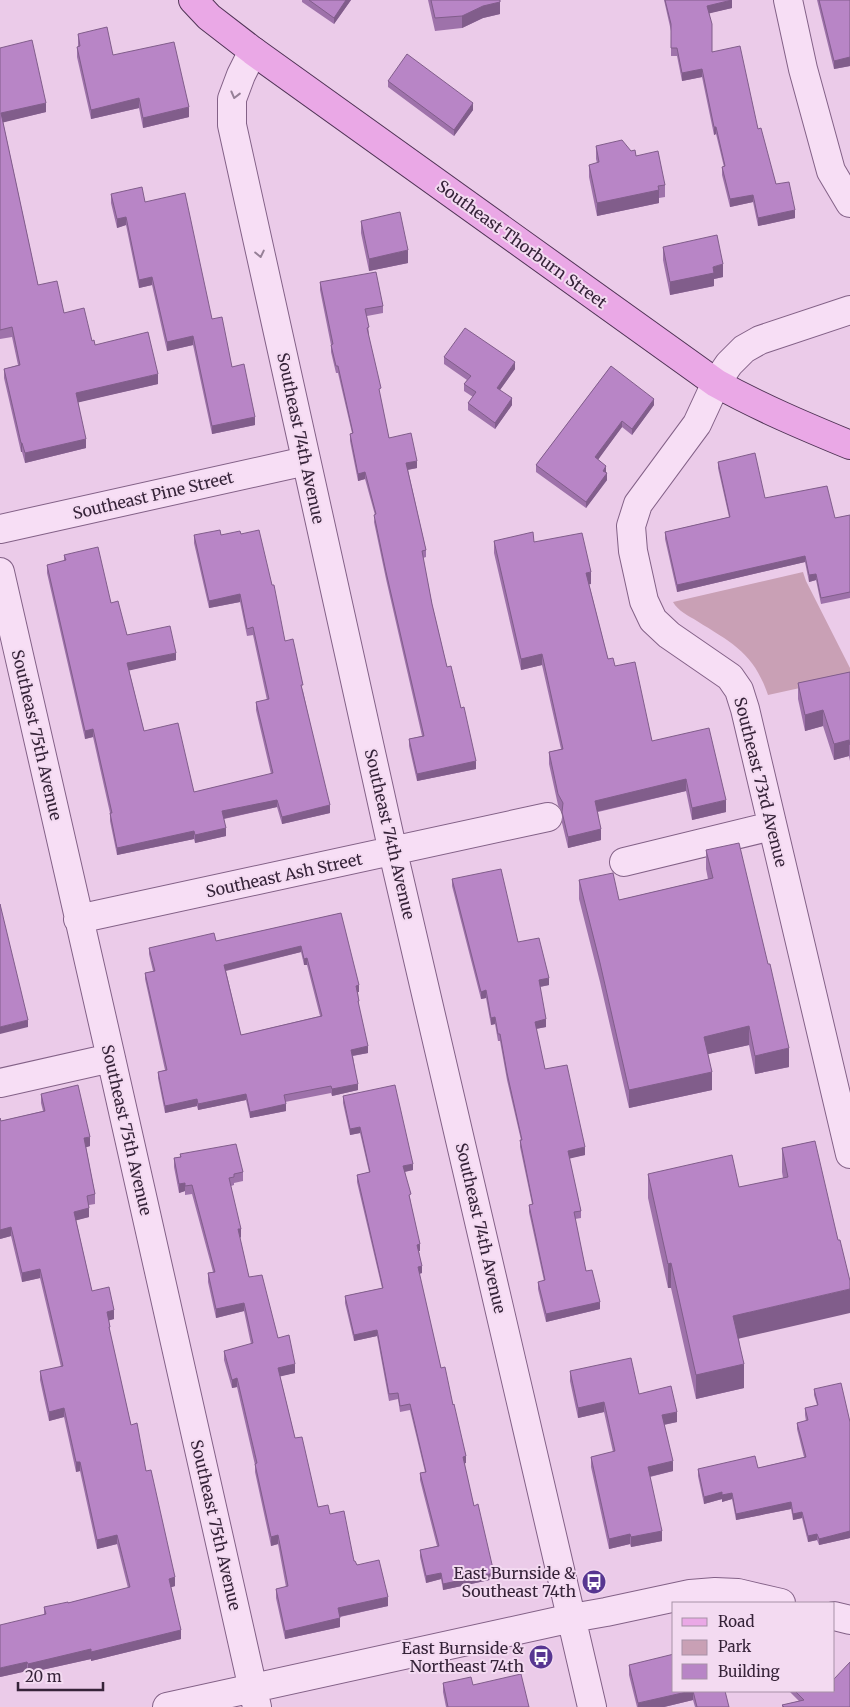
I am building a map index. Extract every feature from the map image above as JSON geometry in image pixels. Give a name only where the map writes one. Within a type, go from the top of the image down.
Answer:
[{"type":"main road","name":"Southeast Thorburn Street","points":[[173,0],[201,9],[253,50],[716,383],[787,420],[850,445]]},
{"type":"street","points":[[788,0],[803,69],[831,171],[850,202]]},
{"type":"street","name":"Southeast 74th Avenue","points":[[253,50],[232,99],[232,126],[394,852],[592,1707]]},
{"type":"street","name":"Southeast 73rd Avenue","points":[[850,310],[760,340],[744,349],[729,364],[716,383],[697,424],[638,504],[631,526],[633,551],[644,600],[653,620],[669,635],[730,677],[739,690],[850,1154]]},
{"type":"street","name":"Southeast Pine Street","points":[[0,529],[306,461]]},
{"type":"street","name":"Southeast 75th Avenue","points":[[0,572],[255,1698]]},
{"type":"street","name":"Southeast Ash Street","points":[[78,919],[394,852],[548,817]]},
{"type":"street","points":[[624,862],[772,826]]},
{"type":"street","points":[[0,1083],[111,1058]]},
{"type":"street","points":[[167,1707],[255,1698],[572,1618],[690,1594],[738,1593],[777,1602]]},
{"type":"street","points":[[835,1616],[850,1620]]},
{"type":"green space","points":[[803,572],[850,668],[850,677],[768,695],[756,669],[740,650],[684,613],[673,602]]},
{"type":"building","points":[[309,0],[346,0],[334,18]]},
{"type":"building","points":[[431,0],[500,0],[500,2],[483,6],[462,16],[435,18]]},
{"type":"building","points":[[665,0],[732,0],[707,6],[712,24],[712,52],[740,46],[758,129],[761,128],[776,184],[789,182],[795,210],[758,218],[753,195],[730,199],[722,167],[725,166],[716,127],[714,127],[702,69],[682,73],[677,48],[671,48],[671,24]]},
{"type":"building","points":[[819,0],[850,0],[850,57],[834,61]]},
{"type":"building","points":[[107,27],[113,55],[174,42],[189,107],[143,118],[139,98],[91,110],[77,47],[80,46],[78,34]]},
{"type":"building","points":[[32,40],[46,103],[1,113],[38,285],[57,281],[64,313],[84,308],[92,341],[94,340],[95,345],[148,332],[158,374],[76,393],[86,439],[25,453],[4,369],[20,365],[12,327],[0,330],[0,48]]},
{"type":"building","points":[[407,54],[473,103],[454,130],[388,81]]},
{"type":"building","points":[[622,140],[631,151],[635,150],[636,156],[658,151],[665,185],[658,186],[659,190],[597,203],[589,165],[599,162],[596,146]]},
{"type":"building","points":[[142,187],[145,202],[185,193],[212,319],[222,317],[232,367],[244,364],[255,417],[212,426],[193,336],[167,342],[152,277],[139,280],[126,217],[117,219],[111,194]]},
{"type":"building","points":[[400,212],[408,250],[369,259],[361,221]]},
{"type":"building","points":[[717,235],[723,264],[713,267],[714,273],[670,282],[663,247]]},
{"type":"building","points":[[376,272],[383,306],[365,309],[369,327],[367,328],[381,388],[379,389],[389,438],[411,433],[417,461],[406,463],[426,550],[422,551],[432,604],[447,667],[451,666],[461,708],[464,707],[476,761],[417,774],[409,739],[424,736],[386,572],[374,515],[376,514],[365,472],[358,474],[350,434],[353,433],[338,366],[336,366],[331,345],[333,344],[320,282]]},
{"type":"building","points":[[465,328],[515,362],[497,388],[512,398],[495,423],[468,403],[476,392],[464,384],[471,376],[444,357]]},
{"type":"building","points":[[611,366],[654,399],[632,429],[622,421],[595,457],[606,466],[603,471],[607,473],[586,502],[536,465]]},
{"type":"building","points":[[755,453],[765,498],[827,486],[835,518],[850,515],[850,592],[821,598],[816,574],[809,575],[805,556],[677,585],[665,532],[730,517],[718,462]]},
{"type":"building","points":[[220,530],[221,535],[240,531],[241,534],[259,530],[272,585],[274,585],[285,641],[293,639],[303,685],[301,685],[330,805],[282,817],[277,800],[222,811],[226,828],[195,835],[194,831],[117,848],[110,813],[112,813],[93,729],[85,731],[47,565],[66,560],[64,555],[98,547],[111,603],[118,601],[127,635],[170,626],[176,653],[127,663],[144,731],[178,723],[194,792],[273,773],[256,702],[269,699],[253,627],[247,629],[240,594],[209,601],[194,535]]},
{"type":"building","points":[[533,532],[534,542],[582,533],[591,572],[586,573],[608,659],[613,658],[615,666],[635,662],[652,741],[709,728],[726,800],[692,808],[686,779],[595,801],[601,829],[568,837],[562,812],[563,803],[558,794],[549,752],[563,749],[542,654],[521,659],[494,541]]},
{"type":"building","points":[[850,672],[850,745],[849,740],[834,744],[823,710],[805,715],[798,683]]},
{"type":"building","points":[[739,843],[789,1048],[755,1056],[749,1026],[704,1037],[712,1072],[629,1090],[579,880],[613,873],[619,900],[713,878],[706,850]]},
{"type":"building","points":[[501,869],[518,942],[539,938],[549,978],[539,980],[546,1019],[535,1022],[545,1069],[567,1065],[585,1147],[568,1151],[581,1211],[574,1212],[586,1271],[592,1270],[600,1302],[546,1314],[538,1282],[545,1280],[529,1205],[533,1204],[500,1034],[498,1034],[495,1017],[491,1018],[486,990],[481,992],[452,879]]},
{"type":"building","points":[[0,904],[28,1020],[0,1027]]},
{"type":"building","points":[[341,913],[359,985],[356,986],[358,1001],[368,1046],[351,1050],[358,1084],[332,1089],[331,1086],[284,1095],[286,1104],[250,1112],[246,1094],[198,1104],[197,1099],[165,1106],[158,1072],[167,1070],[145,973],[155,971],[149,948],[214,933],[216,941]],"holes":[[[301,946],[304,959],[307,958],[322,1016],[241,1035],[224,965]]]},
{"type":"building","points":[[78,1085],[90,1137],[84,1138],[95,1194],[87,1196],[89,1208],[74,1212],[92,1291],[109,1287],[114,1310],[107,1312],[109,1327],[131,1425],[137,1423],[146,1471],[151,1470],[175,1577],[169,1579],[181,1630],[91,1652],[91,1649],[28,1664],[27,1662],[0,1668],[0,1625],[46,1614],[44,1607],[68,1603],[130,1587],[117,1535],[97,1540],[80,1462],[76,1462],[64,1408],[49,1412],[40,1371],[63,1366],[40,1269],[22,1273],[11,1227],[0,1230],[0,1118],[1,1121],[45,1111],[41,1094]]},
{"type":"building","points":[[395,1085],[413,1164],[403,1166],[411,1194],[409,1195],[420,1244],[417,1245],[422,1266],[418,1267],[441,1368],[445,1367],[454,1404],[466,1456],[463,1457],[474,1506],[478,1504],[494,1573],[443,1584],[441,1573],[426,1576],[420,1550],[439,1546],[420,1473],[426,1472],[410,1404],[400,1406],[398,1393],[389,1394],[377,1330],[354,1335],[345,1296],[383,1288],[357,1175],[370,1172],[360,1127],[350,1129],[343,1096]]},
{"type":"building","points":[[815,1141],[838,1240],[840,1240],[850,1281],[850,1289],[733,1316],[744,1364],[696,1375],[671,1263],[668,1264],[648,1174],[732,1155],[739,1187],[788,1177],[782,1148]]},
{"type":"building","points":[[236,1144],[243,1172],[234,1174],[234,1177],[229,1178],[241,1229],[238,1229],[249,1277],[262,1275],[278,1338],[289,1335],[295,1364],[278,1368],[295,1438],[302,1437],[318,1507],[328,1505],[330,1514],[344,1511],[354,1561],[357,1565],[379,1560],[388,1597],[338,1608],[340,1618],[285,1631],[276,1589],[288,1586],[278,1535],[271,1537],[255,1464],[257,1463],[237,1378],[232,1380],[224,1351],[253,1343],[244,1303],[216,1309],[208,1273],[215,1272],[192,1185],[185,1186],[185,1183],[179,1184],[174,1158],[181,1157],[180,1154]]},
{"type":"building","points":[[631,1358],[639,1394],[671,1386],[677,1412],[662,1415],[673,1461],[648,1467],[662,1531],[631,1537],[630,1534],[609,1539],[591,1457],[615,1451],[604,1402],[578,1408],[570,1371]]},
{"type":"building","points":[[841,1383],[850,1422],[850,1531],[819,1539],[817,1534],[808,1536],[802,1512],[793,1514],[791,1502],[736,1514],[732,1493],[722,1495],[722,1492],[704,1497],[698,1469],[755,1456],[758,1468],[806,1457],[797,1423],[808,1420],[805,1408],[818,1405],[814,1389]]},
{"type":"building","points":[[672,1654],[672,1692],[687,1692],[638,1703],[629,1665]]},
{"type":"building","points":[[850,1662],[850,1707],[784,1707],[782,1705],[804,1700],[796,1692],[835,1692],[835,1678]]},
{"type":"building","points":[[521,1674],[529,1707],[448,1707],[443,1683],[471,1677],[473,1685]]},
{"type":"building","points":[[693,1692],[725,1692],[729,1707],[697,1707]]},
{"type":"place","name":"East Burnside & Southeast 74th","points":[[594,1582]]},
{"type":"place","name":"East Burnside & Northeast 74th","points":[[541,1657]]}]
